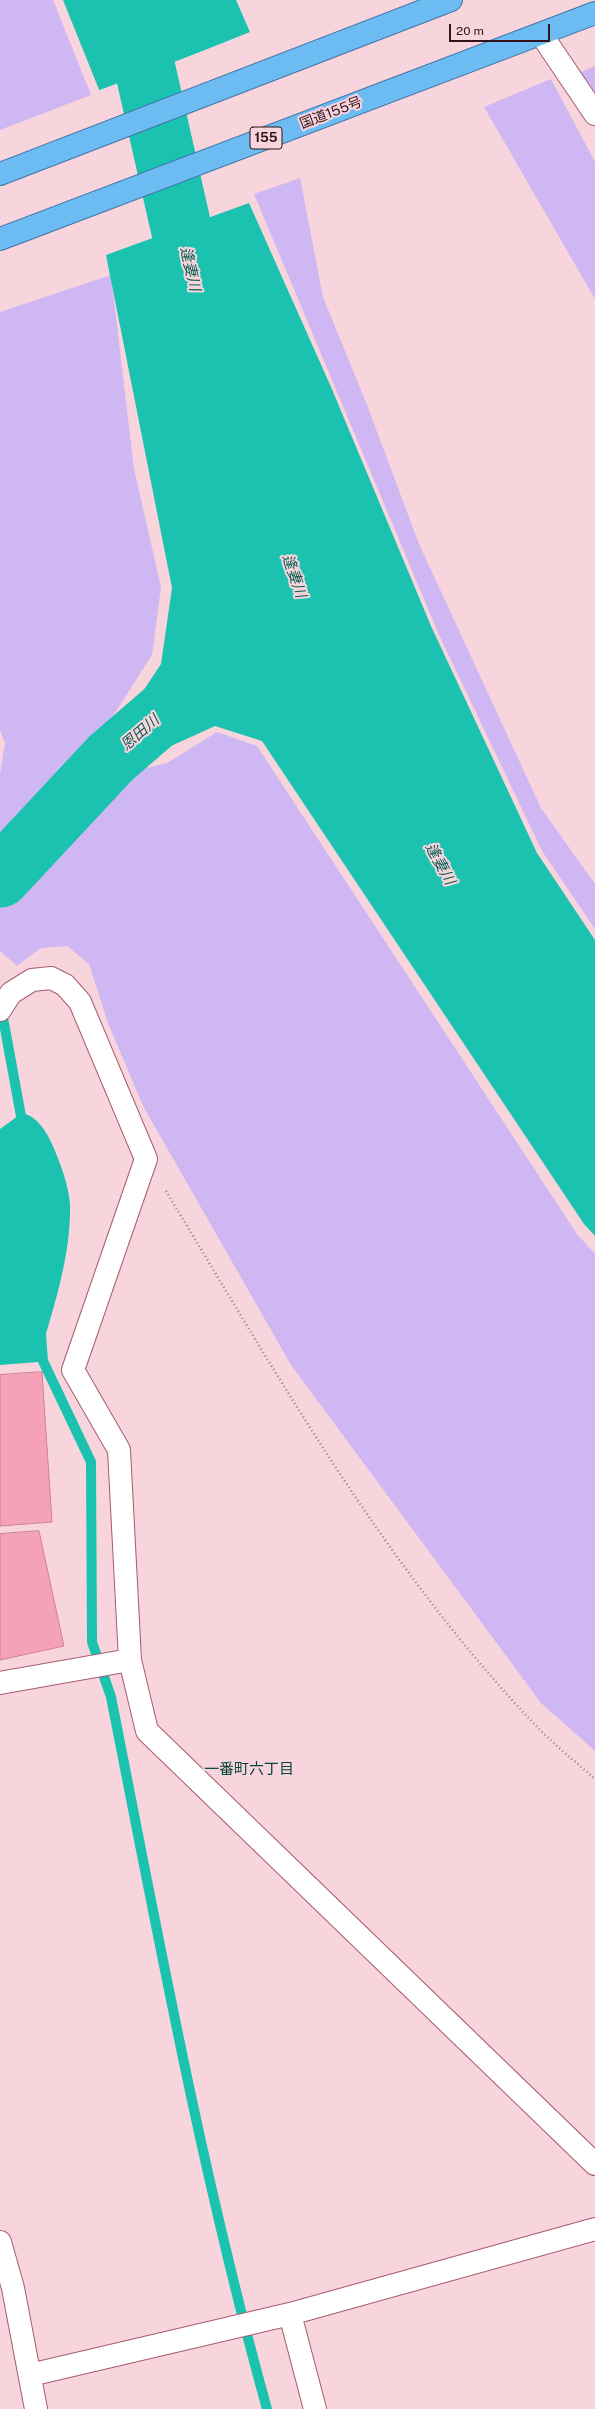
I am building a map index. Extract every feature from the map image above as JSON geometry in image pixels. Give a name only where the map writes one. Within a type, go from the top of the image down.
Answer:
[{"type":"highway","points":[[0,174],[451,0]]},
{"type":"highway","name":"国道155号","points":[[0,239],[595,13]]},
{"type":"street","points":[[542,33],[595,114]]},
{"type":"street","points":[[4,996],[32,980],[51,978],[65,985],[80,1002],[146,1160],[73,1370],[119,1450],[127,1661],[147,1731],[595,2164]]},
{"type":"street","points":[[0,1683],[127,1661]]},
{"type":"street","points":[[30,2375],[290,2314],[595,2229]]},
{"type":"street","points":[[0,2242],[13,2288],[36,2409]]},
{"type":"street","points":[[290,2314],[315,2409]]},
{"type":"path","points":[[146,1160],[242,1317],[377,1531],[446,1624],[541,1731],[595,1779]]},
{"type":"shaded area","points":[[0,0],[53,0],[91,95],[0,130]]},
{"type":"shaded area","points":[[595,66],[595,97],[581,72]]},
{"type":"shaded area","points":[[551,79],[595,162],[595,299],[484,107]]},
{"type":"shaded area","points":[[300,178],[323,297],[367,405],[419,544],[541,808],[595,884],[595,929],[542,851],[439,635],[254,194]]},
{"type":"shaded area","points":[[111,275],[134,469],[161,587],[152,655],[81,766],[0,854],[0,774],[5,743],[0,731],[0,312]]},
{"type":"shaded area","points":[[217,732],[257,746],[577,1234],[595,1254],[595,1751],[541,1703],[291,1365],[143,1106],[108,1023],[89,964],[67,946],[41,948],[17,966],[0,951],[0,903],[34,867],[112,776],[167,763]]},
{"type":"water","points":[[63,0],[236,0],[250,32],[100,92]]},
{"type":"water","points":[[249,203],[331,387],[431,626],[537,853],[595,940],[595,1236],[584,1224],[262,741],[215,726],[129,765],[112,738],[161,664],[172,588],[106,255]]},
{"type":"water","points":[[22,1113],[37,1121],[47,1134],[55,1151],[64,1174],[68,1190],[70,1205],[69,1225],[60,1285],[38,1362],[0,1365],[0,1129]]},
{"type":"pier","points":[[251,33],[100,94],[97,91]]},
{"type":"building","points":[[42,1372],[52,1522],[0,1526],[0,1375]]},
{"type":"building","points":[[39,1531],[64,1646],[0,1660],[0,1534]]},
{"type":"waterway","name":"逢妻川","points":[[127,0],[133,16],[200,311]]},
{"type":"waterway","name":"恩田川","points":[[0,877],[111,758],[177,701],[186,698]]},
{"type":"waterway","points":[[1,1007],[23,1127]]},
{"type":"waterway","points":[[41,1334],[43,1361],[91,1462],[92,1642],[111,1697],[201,2144],[267,2409]]},
{"type":"district","name":"一番町六丁目","points":[[249,1769]]}]
